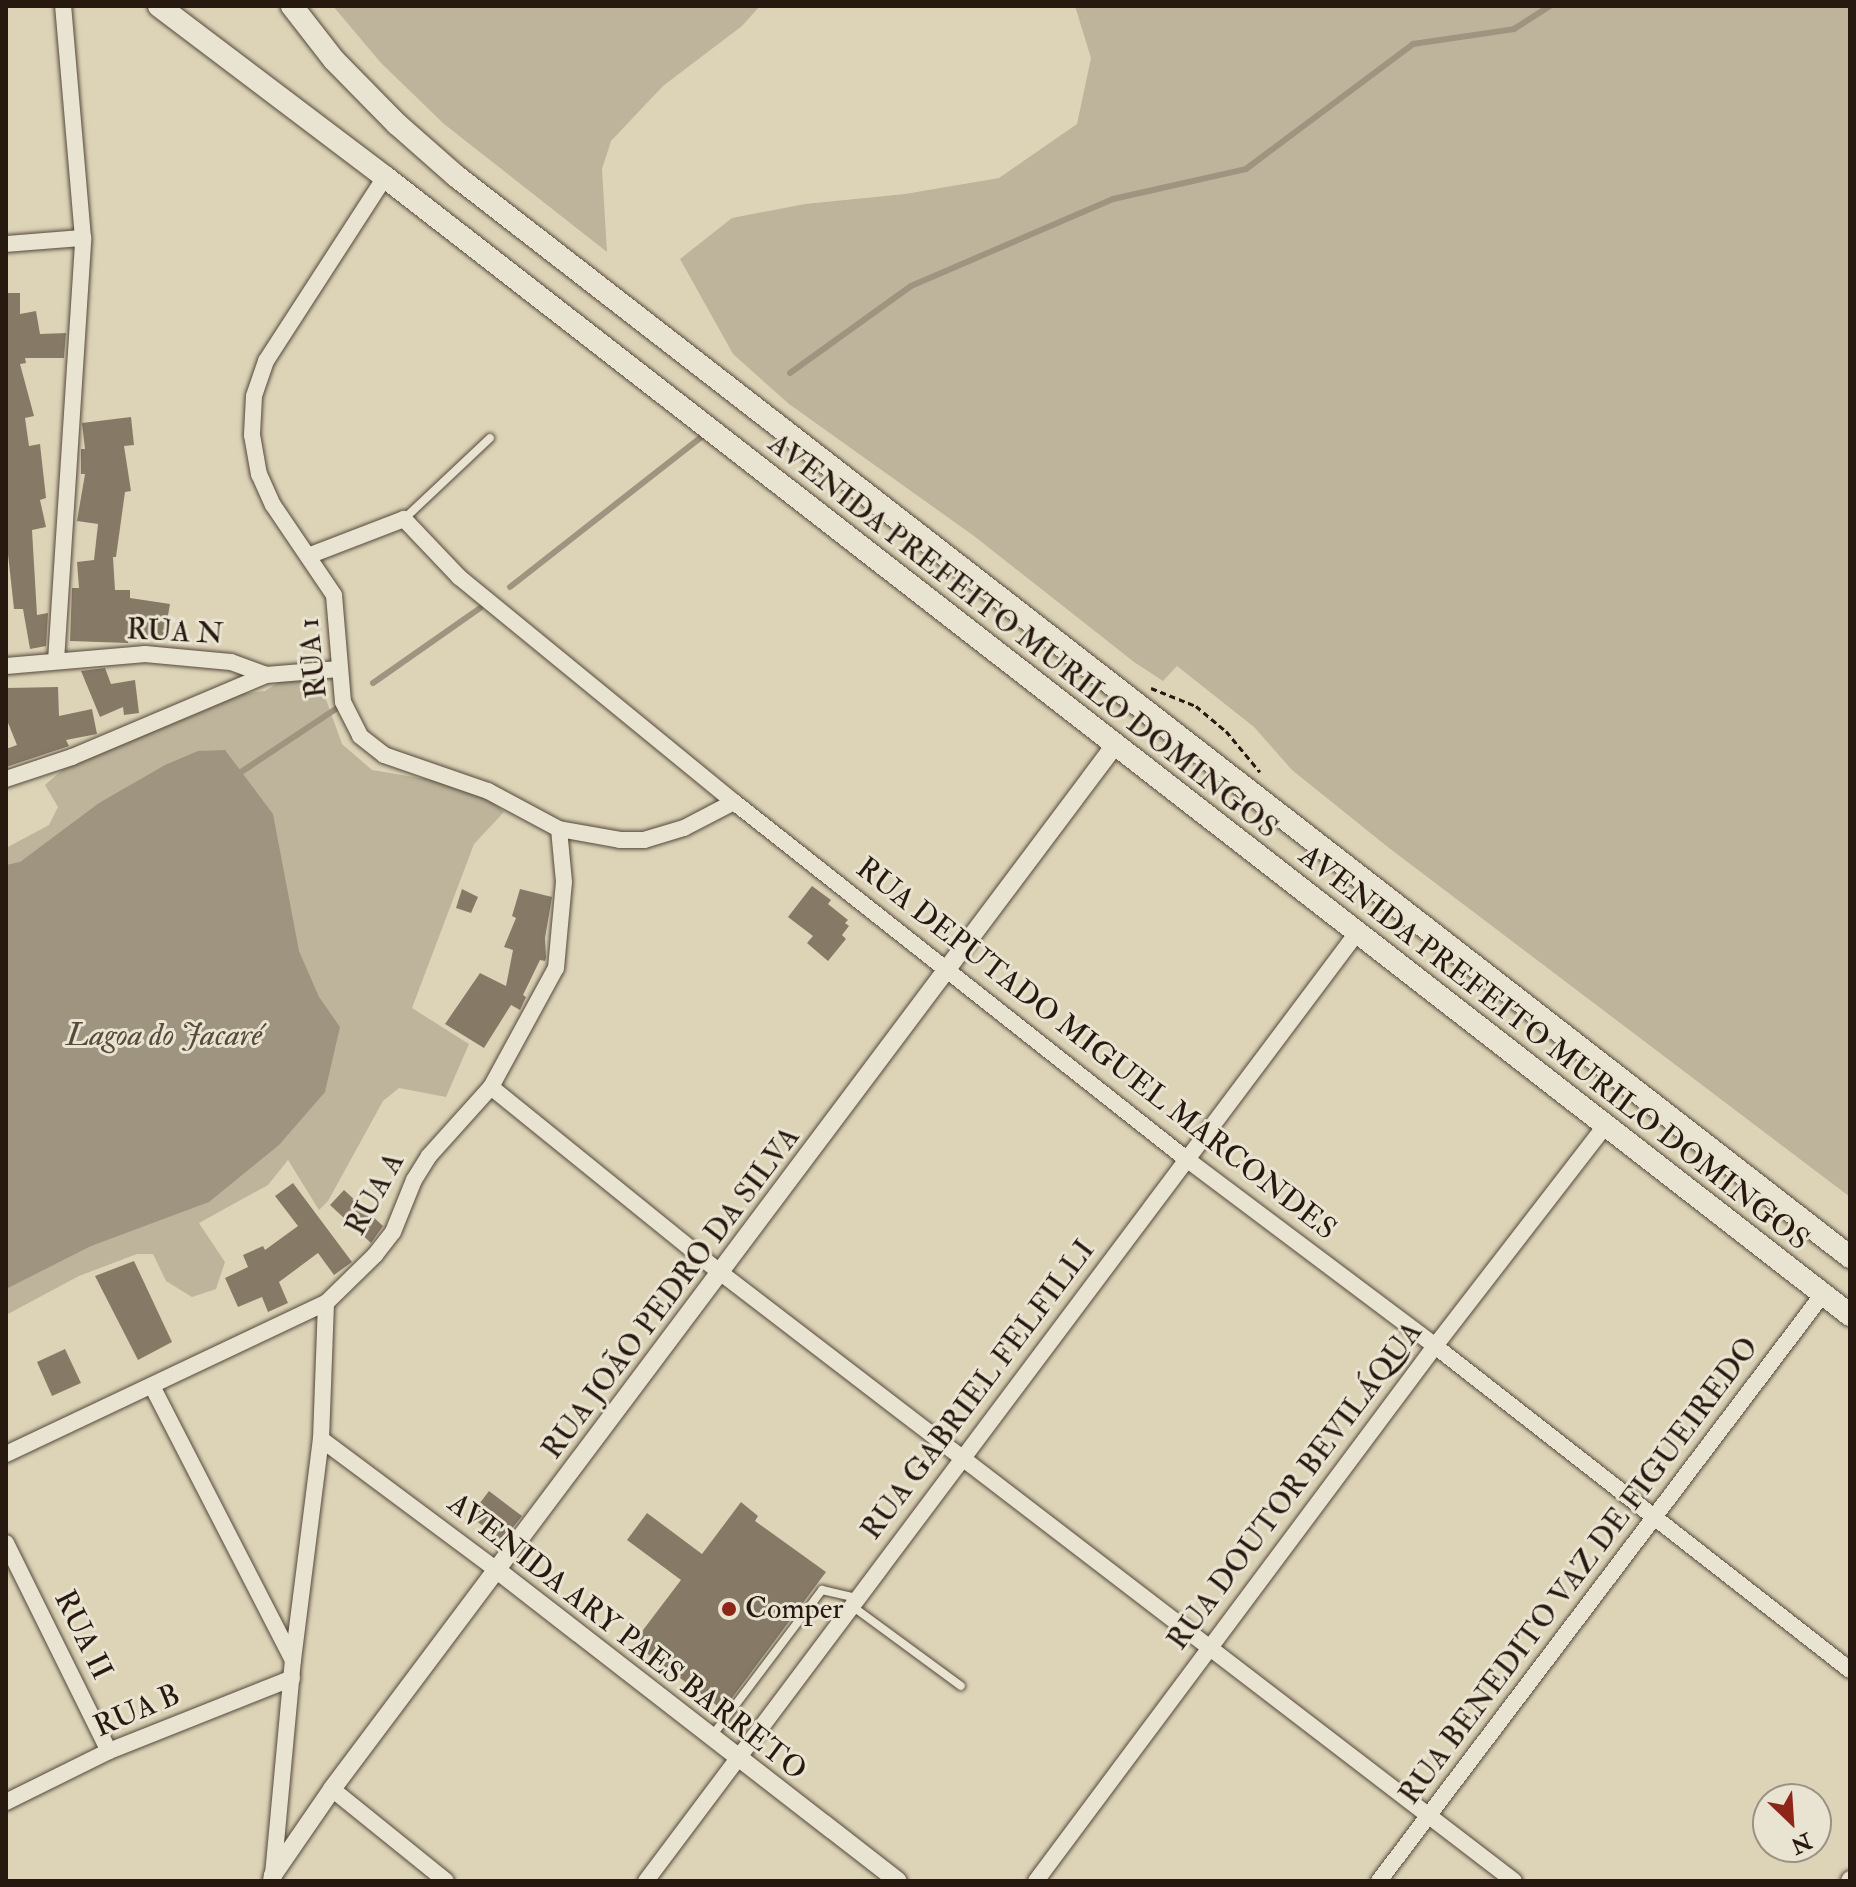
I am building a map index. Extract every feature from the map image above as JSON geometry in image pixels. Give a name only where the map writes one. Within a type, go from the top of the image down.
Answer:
[{"type":"main road","name":"AVENIDA PREFEITO MURILO DOMINGOS","points":[[159,6],[385,177],[1604,1127],[1850,1315]]},
{"type":"main road","name":"AVENIDA PREFEITO MURILO DOMINGOS","points":[[292,6],[334,60],[397,124],[456,176],[1850,1257]]},
{"type":"street","points":[[56,661],[83,238],[63,6]]},
{"type":"street","name":"RUA 1","points":[[385,177],[266,361],[254,396],[252,435],[259,474],[273,505],[334,595],[343,702],[360,736],[384,755],[488,791],[559,829],[620,840],[644,840],[684,828],[734,802]]},
{"type":"street","points":[[6,244],[83,238]]},
{"type":"street","points":[[308,556],[404,519]]},
{"type":"street","name":"RUA DEPUTADO MIGUEL MARCONDES","points":[[404,519],[459,577],[734,802],[1185,1158],[1435,1346],[1850,1670]]},
{"type":"street","name":"RUA N","points":[[6,666],[145,654],[231,662],[266,675],[339,669]]},
{"type":"street","points":[[6,779],[72,757],[266,675]]},
{"type":"street","name":"RUA JOÃO PEDRO DA SILVA","points":[[272,1878],[332,1789],[1115,745]]},
{"type":"street","name":"RUA A","points":[[6,1454],[326,1303],[375,1255],[393,1232],[414,1180],[429,1156],[491,1087],[556,968],[564,882],[559,829]]},
{"type":"street","name":"RUA GABRIEL FELFILLI","points":[[646,1881],[1185,1158],[1356,934]]},
{"type":"street","points":[[491,1087],[721,1273],[1514,1881]]},
{"type":"street","name":"RUA DOUTOR BEVILÁQUA","points":[[1036,1881],[1435,1346],[1604,1127]]},
{"type":"street","name":"RUA BENEDITO VAZ DE FIGUEIREDO","points":[[1379,1881],[1823,1294]]},
{"type":"street","points":[[272,1878],[293,1660],[321,1439],[326,1303]]},
{"type":"street","points":[[152,1386],[293,1660]]},
{"type":"street","name":"AVENIDA ARY PAES BARRETO","points":[[321,1439],[497,1570],[898,1881]]},
{"type":"street","name":"RUA II","points":[[6,1543],[109,1751]]},
{"type":"street","name":"RUA B","points":[[6,1802],[109,1751],[292,1678]]},
{"type":"street","points":[[332,1789],[446,1881]]},
{"type":"lane","points":[[404,519],[490,438]]},
{"type":"lane","points":[[711,1738],[822,1590],[855,1602],[961,1686]]},
{"type":"shaded area","points":[[333,6],[760,6],[742,26],[663,86],[611,141],[602,169],[607,252],[444,124],[381,63]]},
{"type":"shaded area","points":[[1075,6],[1850,6],[1850,1197],[1389,848],[1292,770],[1254,727],[1177,666],[1163,681],[1134,662],[974,536],[789,404],[733,354],[680,259],[732,218],[805,204],[905,194],[999,178],[1077,124],[1091,58]]},
{"type":"shaded area","points":[[290,675],[318,677],[342,744],[372,770],[432,780],[489,799],[504,812],[474,844],[412,1008],[469,1044],[446,1097],[399,1088],[383,1101],[328,1201],[319,1210],[288,1160],[268,1185],[199,1223],[225,1262],[216,1289],[192,1297],[166,1281],[153,1254],[137,1254],[79,1276],[6,1315],[6,848],[49,825],[58,807],[45,785],[62,770],[130,738],[203,711],[232,695],[265,691]]},
{"type":"water","name":"Lagoa do Jacaré","points":[[225,750],[273,814],[299,951],[319,997],[340,1027],[325,1092],[279,1145],[209,1202],[91,1246],[6,1289],[6,865],[20,862],[99,803],[165,765],[198,751]]},
{"type":"building","points":[[6,293],[20,293],[20,314],[36,311],[40,334],[66,333],[64,358],[25,358],[26,363],[20,364],[34,416],[25,418],[29,446],[40,444],[46,498],[40,500],[46,527],[32,530],[37,615],[48,613],[46,646],[30,649],[23,609],[14,609],[6,536]]},
{"type":"building","points":[[131,417],[134,445],[124,446],[131,491],[125,492],[116,557],[113,557],[115,590],[130,590],[130,598],[170,604],[164,638],[129,632],[128,643],[70,641],[72,588],[79,588],[77,562],[94,560],[98,524],[77,521],[85,474],[81,474],[81,449],[85,449],[82,423]]},
{"type":"building","points":[[105,668],[111,684],[135,680],[139,713],[124,715],[123,707],[100,717],[81,671]]},
{"type":"building","points":[[58,687],[59,716],[92,709],[97,734],[66,740],[69,746],[6,767],[6,749],[17,745],[6,718],[6,688]]},
{"type":"building","points":[[812,886],[831,900],[828,904],[848,920],[845,923],[849,926],[842,935],[846,939],[828,961],[807,943],[813,936],[788,917]]},
{"type":"building","points":[[462,889],[478,897],[471,913],[456,908]]},
{"type":"building","points":[[520,889],[552,897],[545,938],[546,958],[545,961],[540,960],[523,995],[526,997],[520,1010],[511,1005],[484,1048],[445,1024],[480,973],[506,986],[513,950],[504,947],[516,918],[512,916]]},
{"type":"building","points":[[293,1183],[352,1262],[334,1275],[318,1253],[279,1282],[288,1303],[268,1312],[262,1297],[238,1307],[225,1278],[248,1267],[243,1255],[263,1246],[265,1250],[298,1226],[275,1196]]},
{"type":"building","points":[[344,1190],[383,1226],[371,1243],[330,1205]]},
{"type":"building","points":[[134,1261],[172,1342],[138,1360],[95,1276]]},
{"type":"building","points":[[65,1349],[81,1383],[52,1396],[37,1362]]},
{"type":"building","points":[[489,1491],[522,1516],[502,1541],[470,1516]]},
{"type":"building","name":"Comper","points":[[741,1502],[758,1516],[755,1521],[826,1572],[723,1710],[645,1652],[649,1647],[637,1638],[681,1580],[627,1540],[647,1513],[702,1554]]},
{"type":"waterway","points":[[790,373],[911,286],[1113,199],[1246,169],[1413,44],[1514,29],[1550,6]]},
{"type":"waterway","points":[[510,587],[701,437]]},
{"type":"waterway","points":[[373,683],[480,608]]},
{"type":"waterway","points":[[235,776],[339,707]]},
{"type":"place","name":"Comper","points":[[729,1609]]}]
